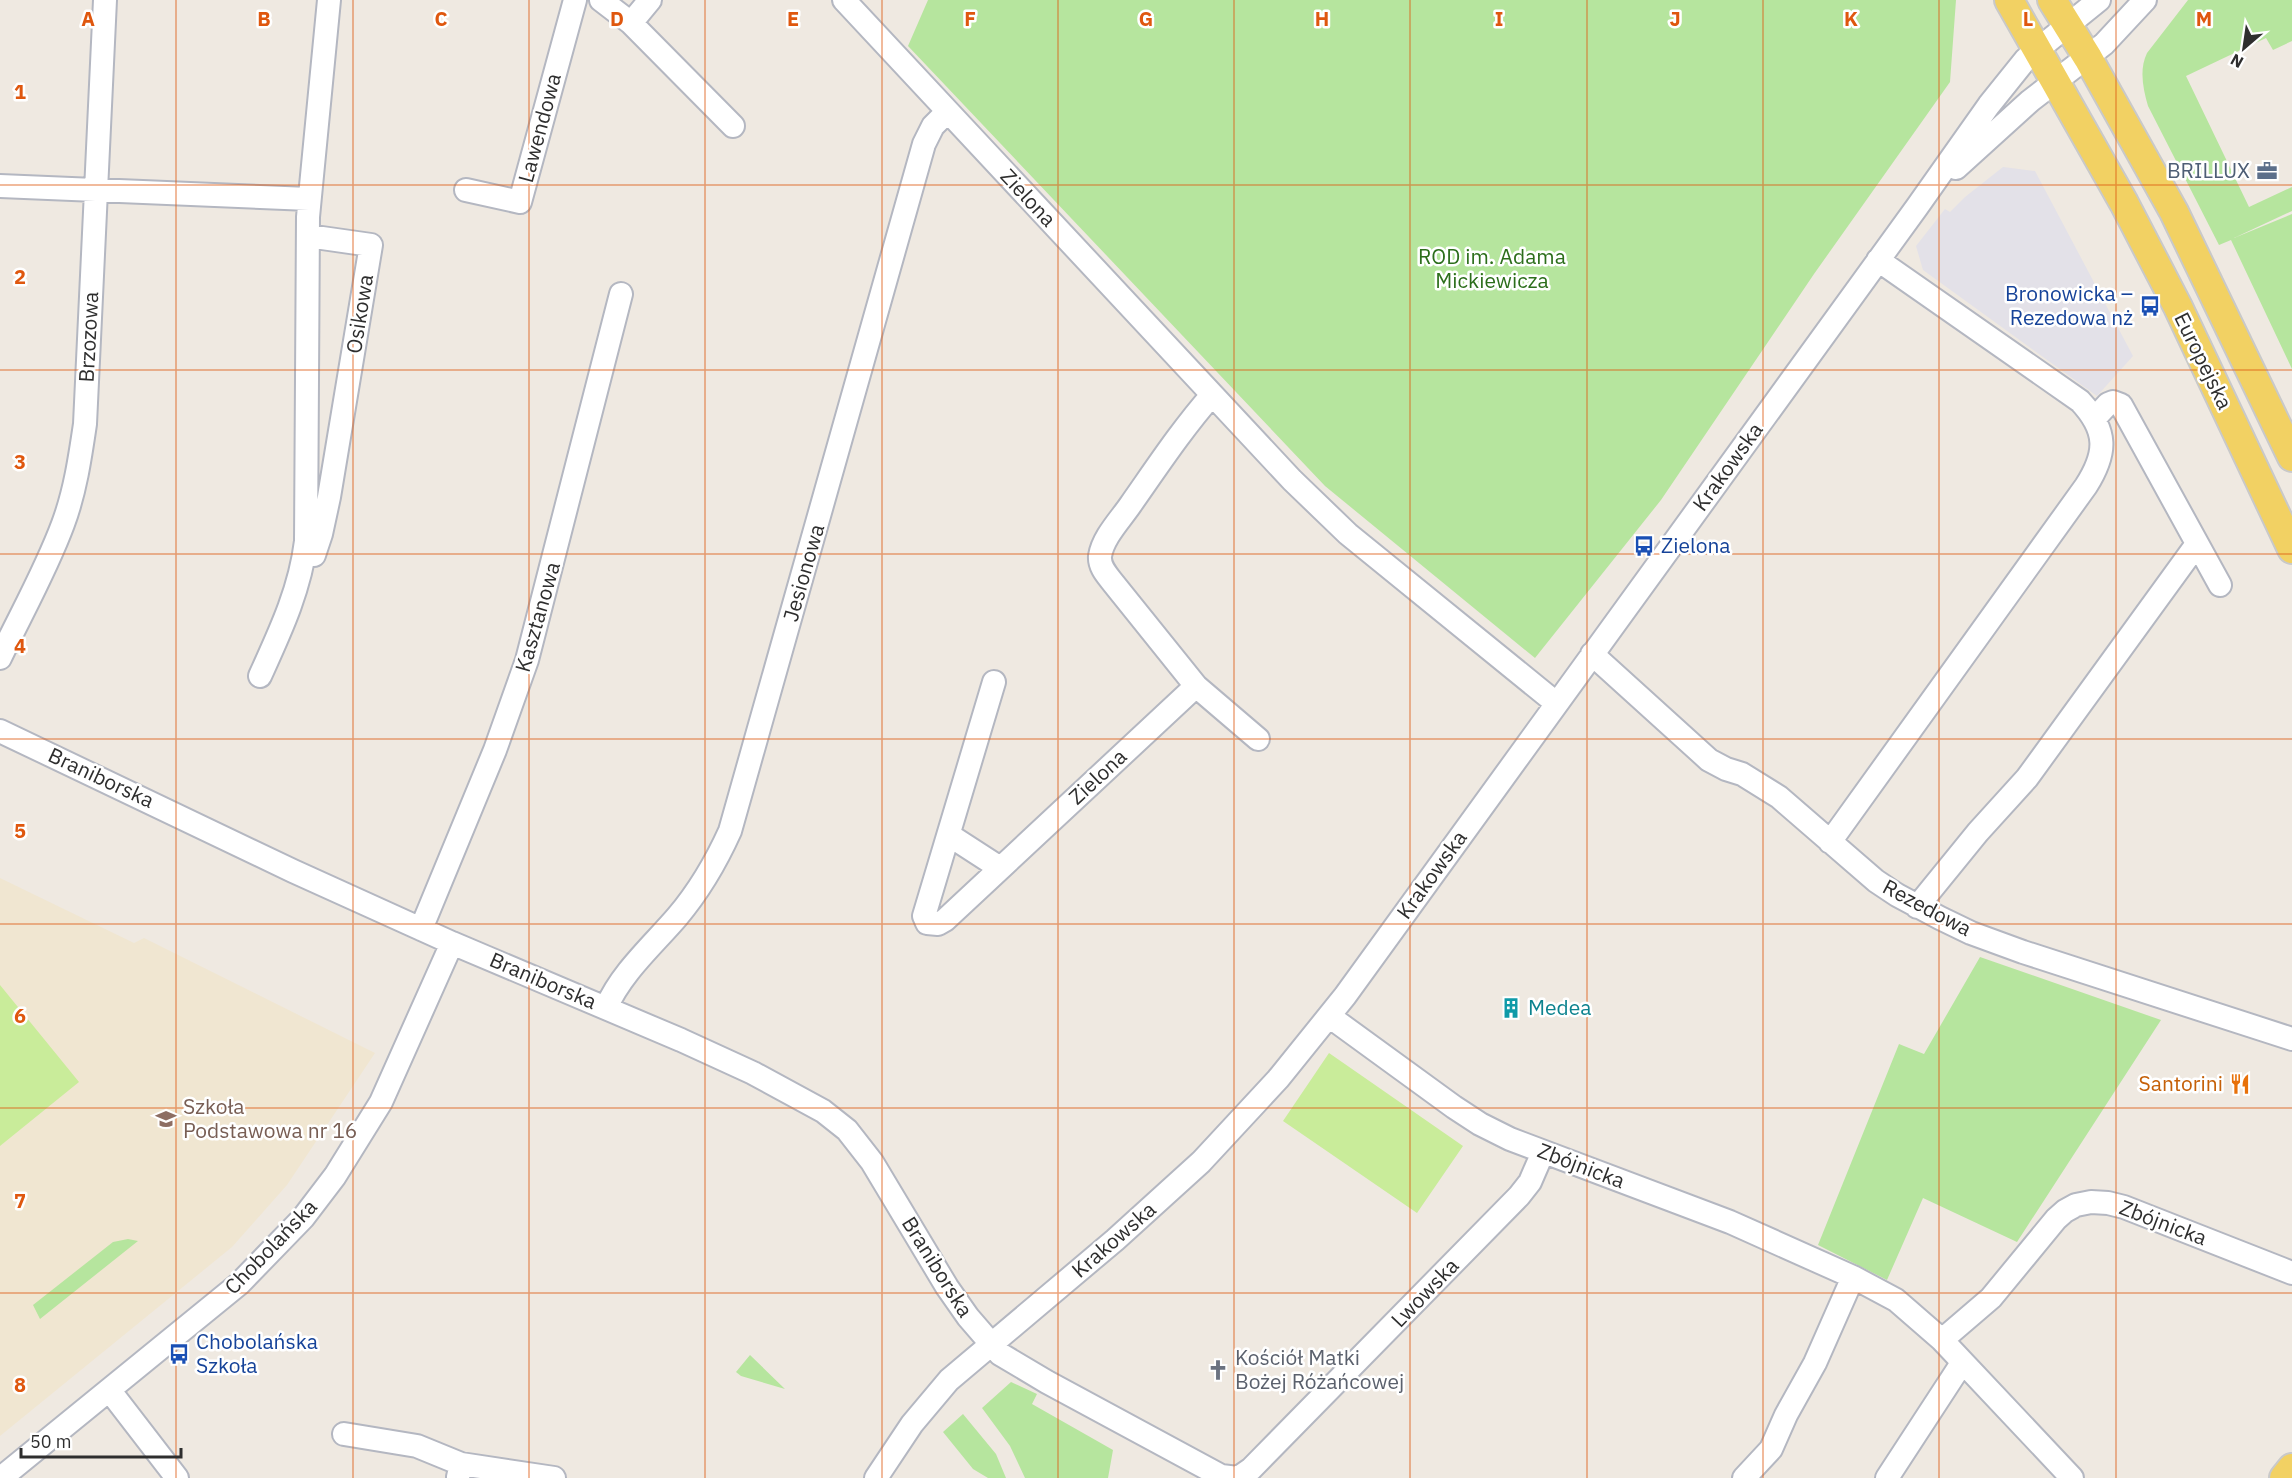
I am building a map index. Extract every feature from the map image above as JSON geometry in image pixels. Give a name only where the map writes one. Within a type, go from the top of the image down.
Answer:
[{"type":"main road","points":[[2009,0],[2055,82]]},
{"type":"main road","points":[[2052,0],[2088,58]]},
{"type":"main road","name":"Europejska","points":[[2088,58],[2174,212],[2292,457]]},
{"type":"main road","name":"Europejska","points":[[2055,82],[2124,203],[2168,289],[2292,549]]},
{"type":"main road","points":[[2284,1478],[2292,1468]]},
{"type":"street","name":"Brzozowa","points":[[0,658],[63,524],[77,471],[84,424],[105,0]]},
{"type":"street","name":"Osikowa","points":[[291,608],[306,541],[309,199],[329,0]]},
{"type":"street","name":"Lawendowa","points":[[466,190],[520,202],[574,0]]},
{"type":"street","points":[[601,0],[631,23],[733,126]]},
{"type":"street","points":[[631,23],[650,0]]},
{"type":"street","name":"Zielona","points":[[844,0],[946,112],[1293,480],[1348,534],[1556,703]]},
{"type":"street","name":"Krakowska","points":[[876,1478],[912,1424],[936,1395],[991,1344],[1115,1240],[1201,1162],[1272,1087],[1329,1016],[1989,105],[2036,50],[2099,0]]},
{"type":"street","name":"Krakowska","points":[[1917,207],[1989,137],[2055,82],[2088,58],[2145,0]]},
{"type":"street","name":"Jesionowa","points":[[606,1008],[618,986],[692,897],[720,853],[730,831],[924,144],[933,126],[946,112]]},
{"type":"street","points":[[0,186],[309,199]]},
{"type":"street","name":"Osikowa","points":[[260,676],[320,540],[371,244],[308,236]]},
{"type":"street","points":[[1830,842],[2096,470],[2102,449],[2094,419],[2080,401],[1878,260]]},
{"type":"street","name":"Kasztanowa","points":[[421,928],[495,750],[527,660],[621,294]]},
{"type":"street","points":[[1212,395],[1158,465],[1112,531],[1102,548],[1100,558],[1102,568],[1196,686],[1258,739]]},
{"type":"street","points":[[2094,419],[2108,404],[2113,402],[2121,405],[2220,585]]},
{"type":"street","points":[[308,442],[338,446]]},
{"type":"street","points":[[1917,907],[1978,832],[2027,778],[2197,544]]},
{"type":"street","name":"Rezedowa","points":[[1592,654],[1708,760],[1756,782],[1779,797],[1876,881],[1917,907],[1971,933],[2013,948],[2292,1039]]},
{"type":"street","name":"Zielona","points":[[994,682],[924,916],[927,923],[938,924],[945,920],[1196,686]]},
{"type":"street","name":"Braniborska","points":[[0,731],[293,871],[452,943],[753,1073],[823,1111],[847,1130],[872,1162],[946,1287],[991,1344]]},
{"type":"street","points":[[949,835],[1000,868]]},
{"type":"street","name":"Chobolańska","points":[[1,1478],[239,1284],[285,1238],[319,1198],[348,1157],[381,1102],[452,943]]},
{"type":"street","name":"Zbójnicka","points":[[1329,1016],[1480,1124],[1510,1139],[1730,1222],[1853,1277],[1896,1300],[1941,1340],[2072,1478]]},
{"type":"street","name":"Lwowska","points":[[991,1344],[1013,1364],[1214,1473],[1238,1478],[1251,1469],[1301,1420],[1520,1196],[1530,1182],[1544,1152]]},
{"type":"street","name":"Zbójnicka","points":[[1941,1340],[1990,1298],[2056,1219],[2076,1205],[2108,1203],[2124,1207],[2292,1273]]},
{"type":"street","points":[[1744,1478],[1771,1449],[1786,1415],[1815,1363],[1853,1277]]},
{"type":"street","points":[[1887,1478],[1962,1363]]},
{"type":"street","points":[[110,1390],[177,1478]]},
{"type":"street","points":[[344,1434],[417,1446],[459,1471],[554,1478]]},
{"type":"shaded area","points":[[2003,167],[2035,171],[2133,356],[2097,396],[1923,270],[1916,246],[1945,209],[1950,212]]},
{"type":"shaded area","name":"Szkoła Podstawowa nr 16","points":[[0,878],[134,943],[144,938],[375,1053],[287,1185],[232,1247],[0,1436]]},
{"type":"green space","name":"ROD im. Adama Mickiewicza","points":[[928,0],[1956,0],[1950,82],[1814,274],[1661,500],[1535,658],[1325,486],[908,46]]},
{"type":"green space","points":[[2188,0],[2292,0],[2292,41],[2273,50],[2266,38],[2186,76],[2249,207],[2292,187],[2292,211],[2234,238],[2292,214],[2292,369],[2231,240],[2219,245],[2148,106],[2143,79],[2143,66],[2147,53]]},
{"type":"green space","points":[[1980,957],[2161,1020],[2017,1242],[1923,1198],[1887,1280],[1818,1245],[1899,1044],[1924,1054]]},
{"type":"green space","points":[[0,985],[79,1082],[0,1146]]},
{"type":"green space","points":[[1329,1053],[1463,1146],[1417,1213],[1283,1121]]},
{"type":"green space","points":[[128,1239],[138,1241],[40,1319],[33,1305],[113,1242]]},
{"type":"green space","points":[[750,1355],[785,1389],[741,1376],[736,1372]]},
{"type":"green space","points":[[1011,1382],[1037,1394],[1032,1404],[1113,1450],[1108,1478],[1025,1478],[1010,1446],[982,1408]]},
{"type":"green space","points":[[963,1414],[996,1454],[1006,1478],[988,1478],[973,1469],[943,1432]]},
{"type":"place","name":"BRILLUX","points":[[2267,171]]},
{"type":"place","name":"Bronowicka – Rezedowa nż","points":[[2150,306]]},
{"type":"place","name":"Zielona","points":[[1644,546]]},
{"type":"place","name":"Medea","points":[[1511,1008]]},
{"type":"place","name":"Santorini","points":[[2240,1084]]},
{"type":"place","name":"Szkoła Podstawowa nr 16","points":[[166,1119]]},
{"type":"place","name":"Chobolańska Szkoła","points":[[179,1354]]},
{"type":"place","name":"Kościół Matki Bożej Różańcowej","points":[[1218,1370]]}]
